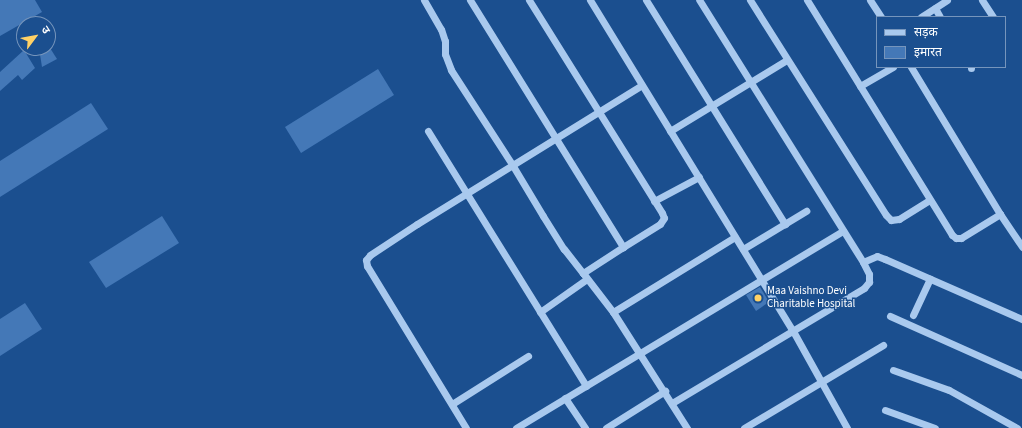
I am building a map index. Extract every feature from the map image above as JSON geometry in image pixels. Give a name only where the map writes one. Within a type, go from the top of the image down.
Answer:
[{"type":"street","points":[[424,0],[441,29],[445,41],[445,54],[451,70],[514,166],[560,242],[613,312],[665,391],[686,428]]},
{"type":"street","points":[[470,0],[623,247]]},
{"type":"street","points":[[529,0],[664,218],[660,224],[623,247],[540,312]]},
{"type":"street","points":[[590,0],[793,331],[847,428]]},
{"type":"street","points":[[646,0],[785,224]]},
{"type":"street","points":[[672,403],[864,288],[869,282],[869,274],[844,231],[699,0]]},
{"type":"street","points":[[750,0],[787,60],[891,220],[899,218],[930,200]]},
{"type":"street","points":[[807,0],[952,235],[956,238],[967,235],[1000,214]]},
{"type":"street","points":[[870,0],[880,16]]},
{"type":"street","points":[[923,16],[948,0]]},
{"type":"street","points":[[982,0],[992,16]]},
{"type":"street","points":[[935,8],[939,16]]},
{"type":"street","points":[[670,131],[787,60]]},
{"type":"street","points":[[860,86],[891,68]]},
{"type":"street","points":[[912,68],[1000,214],[1022,247]]},
{"type":"street","points":[[466,428],[367,266],[366,260],[370,255],[642,86]]},
{"type":"street","points":[[428,131],[586,386]]},
{"type":"street","points":[[654,200],[699,177]]},
{"type":"street","points":[[743,249],[806,211]]},
{"type":"street","points":[[516,428],[844,231]]},
{"type":"street","points":[[613,312],[735,236]]},
{"type":"street","points":[[862,262],[877,256],[1022,319]]},
{"type":"street","points":[[914,315],[930,279]]},
{"type":"street","points":[[890,316],[1022,375]]},
{"type":"street","points":[[744,428],[883,345]]},
{"type":"street","points":[[452,404],[528,356]]},
{"type":"street","points":[[893,370],[949,390],[1017,428]]},
{"type":"street","points":[[606,428],[665,391]]},
{"type":"street","points":[[565,398],[585,428]]},
{"type":"street","points":[[885,410],[935,428]]},
{"type":"building","points":[[0,0],[35,0],[42,12],[35,16],[16,16],[16,27],[0,36]]},
{"type":"building","points":[[17,56],[28,56],[35,68],[22,80],[18,75],[0,91],[0,72]]},
{"type":"building","points":[[40,56],[55,56],[57,59],[42,67]]},
{"type":"building","points":[[378,69],[394,95],[301,153],[285,127]]},
{"type":"building","points":[[91,103],[108,129],[0,197],[0,161]]},
{"type":"building","points":[[162,216],[179,243],[106,288],[89,262]]},
{"type":"building","points":[[760,287],[769,302],[756,311],[746,295]]},
{"type":"building","points":[[25,303],[42,329],[0,356],[0,319]]},
{"type":"place","name":"Maa Vaishno Devi Charitable Hospital","points":[[758,298]]}]
